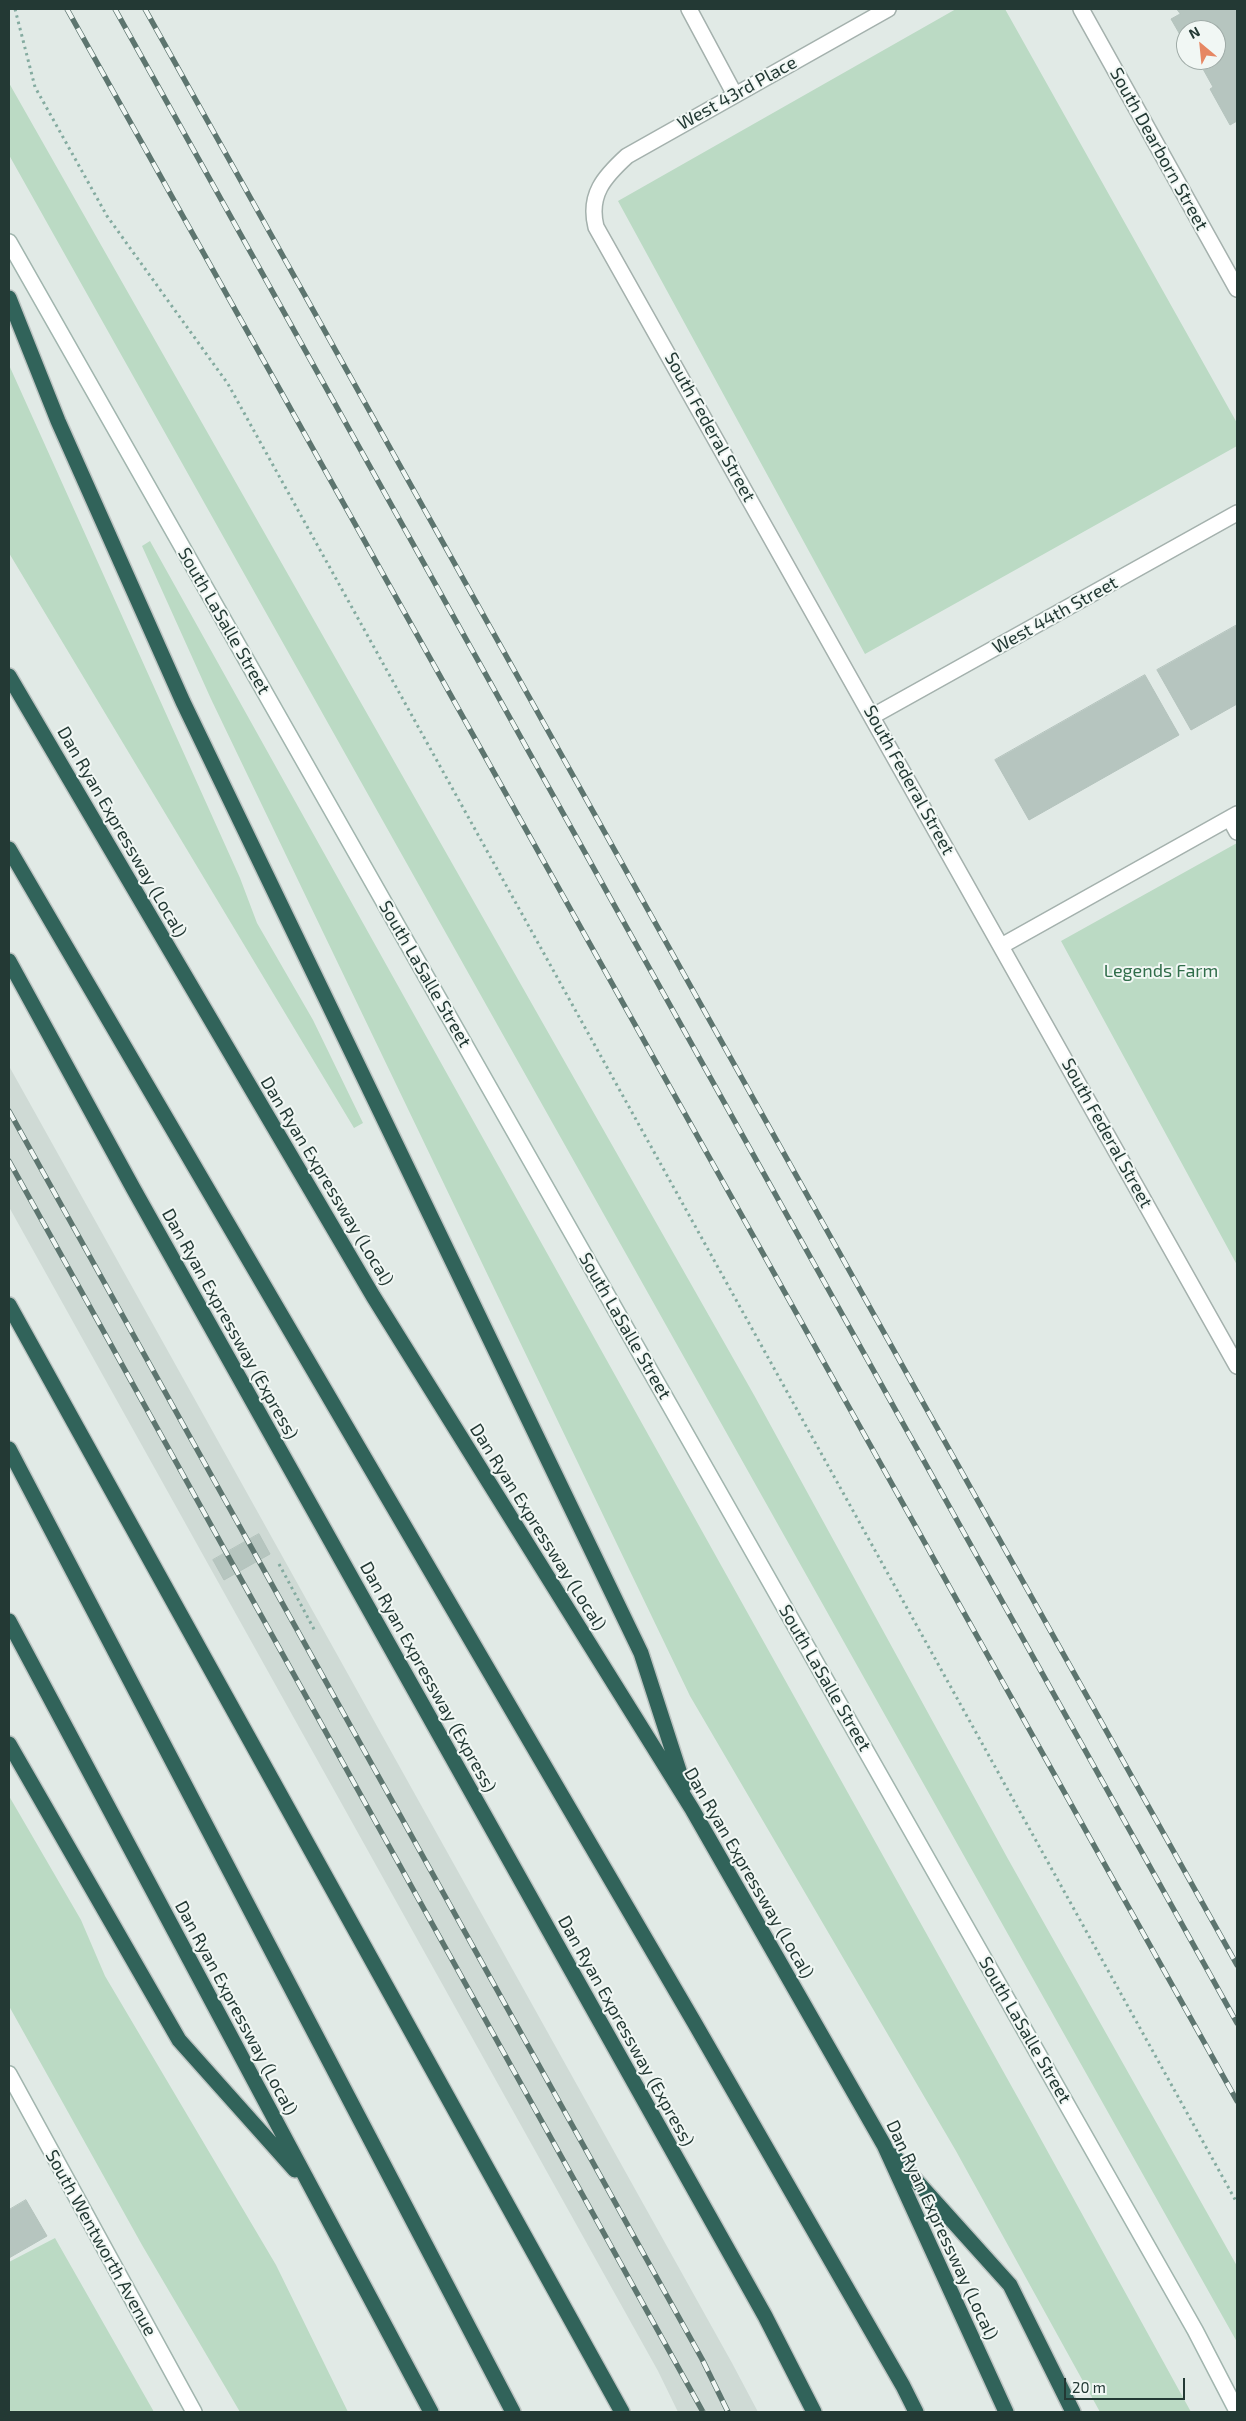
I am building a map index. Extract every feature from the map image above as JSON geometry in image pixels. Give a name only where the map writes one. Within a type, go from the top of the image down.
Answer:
[{"type":"highway","points":[[9,298],[58,421],[183,702],[641,1652],[692,1808]]},
{"type":"highway","name":"Dan Ryan Expressway (Local)","points":[[9,676],[373,1296],[692,1808],[884,2145],[1006,2412]]},
{"type":"highway","points":[[9,849],[694,2022],[903,2386],[916,2412]]},
{"type":"highway","name":"Dan Ryan Expressway (Express)","points":[[9,961],[182,1275],[765,2316],[814,2412]]},
{"type":"highway","points":[[9,1305],[622,2412]]},
{"type":"highway","points":[[9,1449],[513,2412]]},
{"type":"highway","name":"Dan Ryan Expressway (Local)","points":[[9,1621],[431,2412]]},
{"type":"highway","points":[[9,1744],[179,2040],[312,2189]]},
{"type":"highway","points":[[884,2145],[1010,2285],[1073,2412]]},
{"type":"main road","points":[[689,9],[735,95]]},
{"type":"main road","name":"West 43rd Place","points":[[597,191],[609,172],[626,156],[888,9]]},
{"type":"main road","name":"South Dearborn Street","points":[[1081,9],[1237,289]]},
{"type":"main road","name":"South Federal Street","points":[[597,191],[592,211],[596,227],[873,716],[1237,1366]]},
{"type":"main road","name":"South LaSalle Street","points":[[9,242],[1195,2330],[1237,2411]]},
{"type":"main road","name":"West 44th Street","points":[[873,716],[1237,513]]},
{"type":"main road","points":[[1002,946],[1233,816],[1237,832]]},
{"type":"main road","name":"South Wentworth Avenue","points":[[9,2074],[194,2412]]},
{"type":"path","points":[[15,9],[34,87],[107,216],[228,384],[651,1150],[951,1683],[1237,2204]]},
{"type":"path","points":[[279,1564],[316,1631]]},
{"type":"shaded area","points":[[9,1066],[758,2412],[678,2412],[658,2371],[9,1207]]},
{"type":"green space","points":[[956,9],[1005,9],[1237,423],[1237,446],[865,654],[618,201]]},
{"type":"green space","points":[[9,83],[754,1395],[1008,1859],[1237,2266],[1237,2342],[9,155]]},
{"type":"green space","points":[[9,365],[240,878],[257,923],[313,1020],[363,1123],[354,1128],[9,553]]},
{"type":"green space","points":[[150,541],[1027,2114],[1191,2412],[1100,2412],[956,2151],[690,1696],[211,699],[142,546]]},
{"type":"green space","name":"Legends Farm","points":[[1237,843],[1237,1265],[1061,941]]},
{"type":"green space","points":[[9,1796],[81,1920],[105,1976],[276,2265],[348,2412],[240,2412],[142,2245],[9,2006]]},
{"type":"green space","points":[[55,2238],[154,2412],[9,2412],[9,2262]]},
{"type":"building","points":[[1177,9],[1237,9],[1237,121],[1230,125],[1210,89],[1213,87],[1204,70],[1226,70],[1226,20],[1176,20],[1176,28],[1171,19],[1180,14]]},
{"type":"building","points":[[1237,625],[1237,704],[1191,730],[1157,670]]},
{"type":"building","points":[[1145,675],[1179,735],[1029,820],[995,760]]},
{"type":"building","points":[[259,1534],[270,1554],[224,1580],[213,1560]]},
{"type":"building","points":[[26,2200],[47,2236],[9,2258],[9,2210]]},
{"type":"railway","points":[[67,9],[1237,2101]]},
{"type":"railway","points":[[115,9],[1237,2023]]},
{"type":"railway","points":[[145,9],[1237,1965]]},
{"type":"railway","points":[[9,1111],[702,2359],[728,2412]]},
{"type":"railway","points":[[9,1161],[703,2412]]}]
